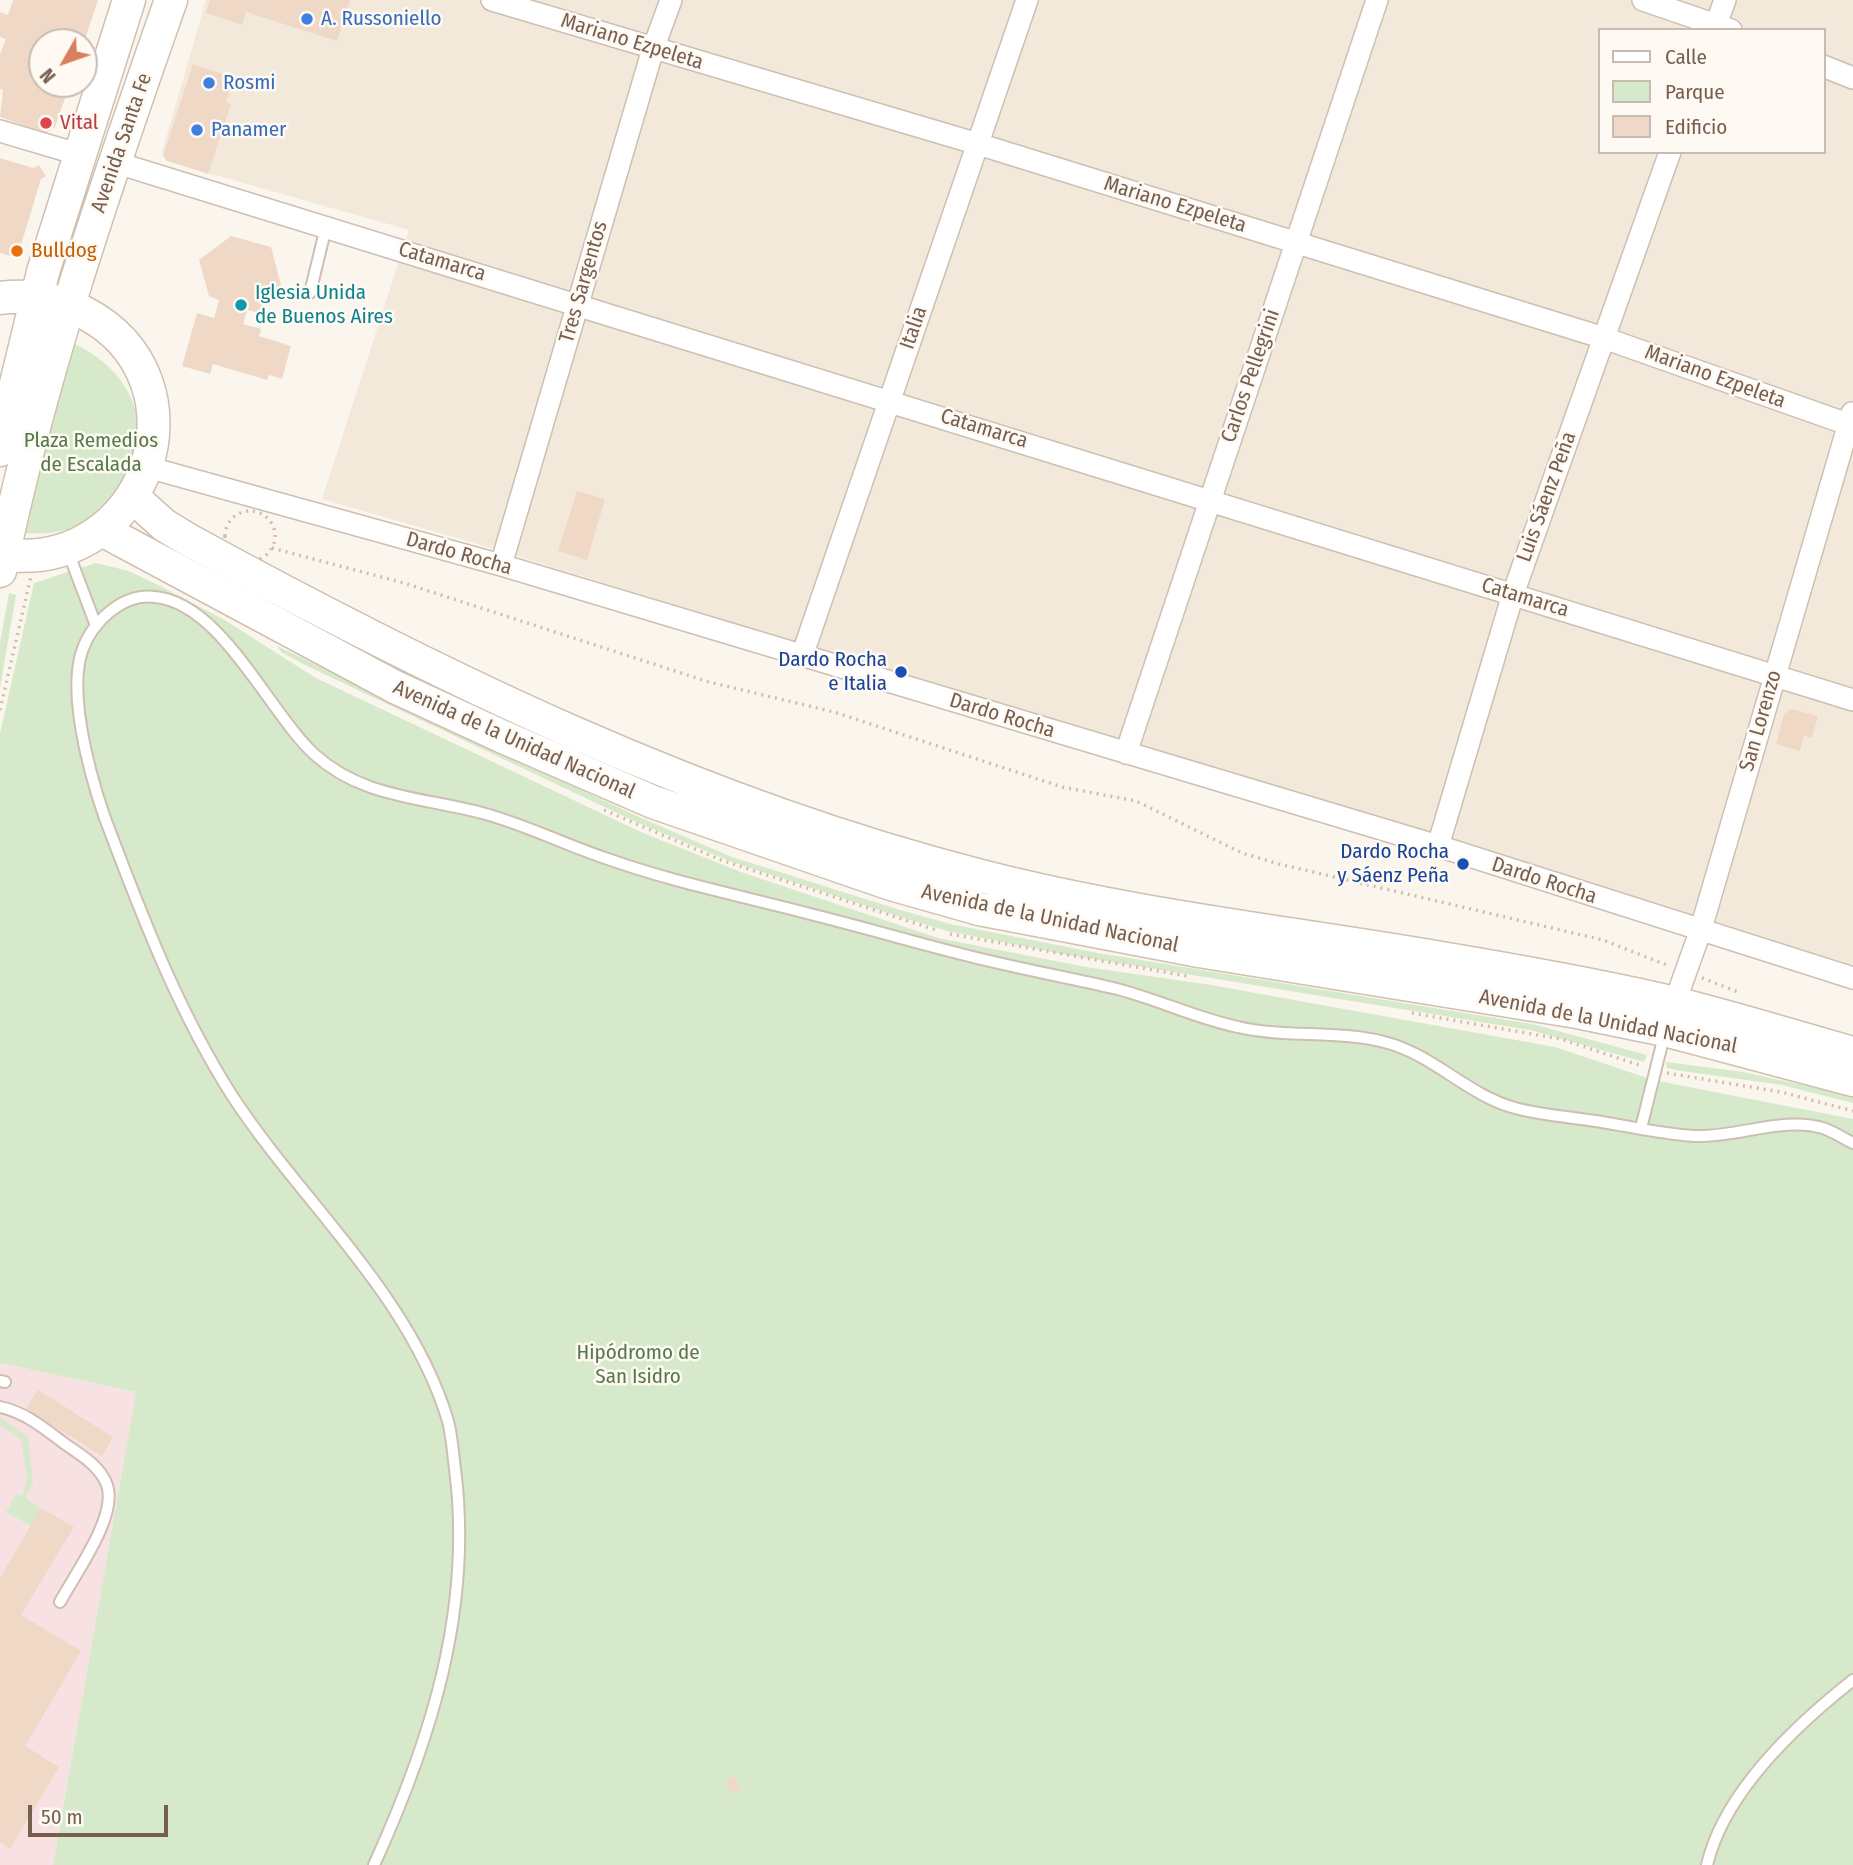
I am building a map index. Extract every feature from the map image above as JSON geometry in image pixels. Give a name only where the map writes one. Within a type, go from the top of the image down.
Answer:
[{"type":"main road","name":"Avenida Santa Fe","points":[[0,450],[36,297],[130,0]]},
{"type":"main road","name":"Avenida Santa Fe","points":[[1,560],[29,440],[68,304],[171,0]]},
{"type":"main road","points":[[0,298],[36,297],[68,304],[97,319],[117,336],[134,358],[146,383],[153,411],[153,439],[148,467],[133,497],[102,530],[52,553],[1,560]]},
{"type":"main road","name":"Avenida de la Unidad Nacional","points":[[133,497],[164,525],[199,545],[516,708],[665,773],[895,851],[982,877],[1075,897],[1443,958],[1670,1017],[1853,1054]]},
{"type":"main road","name":"Avenida de la Unidad Nacional","points":[[102,530],[384,681],[501,736],[653,802],[891,884],[979,909],[1199,951],[1577,1012],[1670,1017],[1853,1080]]},
{"type":"street","name":"Mariano Ezpeleta","points":[[492,0],[978,144],[1296,242],[1604,338],[1852,421]]},
{"type":"street","name":"Tres Sargentos","points":[[501,565],[653,49],[671,0]]},
{"type":"street","name":"Italia","points":[[802,656],[1027,0]]},
{"type":"street","name":"Carlos Pellegrini","points":[[1126,753],[1377,0]]},
{"type":"street","points":[[1643,0],[1720,28],[1724,0]]},
{"type":"street","points":[[1825,67],[1853,78]]},
{"type":"street","points":[[0,131],[81,155]]},
{"type":"street","name":"Luis Sáenz Peña","points":[[1438,846],[1513,594],[1669,154]]},
{"type":"street","name":"Catamarca","points":[[114,162],[1853,700]]},
{"type":"street","name":"San Lorenzo","points":[[1670,1017],[1700,932],[1852,421]]},
{"type":"street","name":"Dardo Rocha","points":[[148,467],[501,565],[1438,846],[1700,932],[1853,978]]},
{"type":"lane","points":[[310,293],[326,227]]},
{"type":"lane","points":[[52,553],[95,623]]},
{"type":"lane","points":[[374,1865],[406,1795],[440,1687],[457,1607],[460,1513],[449,1424],[415,1345],[363,1267],[299,1188],[231,1093],[171,988],[98,802],[82,734],[79,658],[95,623],[130,598],[161,596],[193,613],[221,634],[287,726],[321,761],[354,782],[412,800],[479,812],[605,858],[693,885],[969,957],[1123,990],[1184,1013],[1247,1030],[1381,1041],[1412,1052],[1478,1093],[1513,1108],[1691,1136],[1735,1134],[1794,1124],[1822,1128],[1853,1143]]},
{"type":"lane","points":[[1641,1128],[1670,1017]]},
{"type":"lane","points":[[0,1407],[11,1409],[60,1440],[97,1468],[106,1483],[111,1501],[103,1525],[60,1602]]},
{"type":"lane","points":[[1707,1865],[1712,1843],[1728,1813],[1771,1755],[1817,1708],[1853,1680]]},
{"type":"path","points":[[243,512],[260,513],[272,524],[275,540],[272,548],[267,554],[253,561],[238,557],[225,538],[230,522],[243,512]]},
{"type":"path","points":[[272,548],[404,583],[709,682],[834,712],[1062,787],[1136,801],[1242,853],[1279,864],[1603,940],[1753,998]]},
{"type":"path","points":[[0,710],[52,553]]},
{"type":"shaded area","points":[[206,0],[1853,0],[1853,969],[491,548],[322,499],[409,230],[166,161],[162,152]]},
{"type":"shaded area","points":[[0,1363],[136,1392],[53,1865],[0,1865]]},
{"type":"green space","name":"Plaza Remedios de Escalada","points":[[70,342],[107,365],[129,394],[139,427],[136,460],[122,491],[98,515],[65,530],[24,533]]},
{"type":"green space","name":"Hipódromo de San Isidro","points":[[96,563],[129,571],[160,586],[223,619],[316,678],[643,833],[741,872],[938,938],[1086,967],[1211,985],[1555,1047],[1653,1080],[1853,1119],[1853,1865],[53,1865],[136,1392],[0,1363],[0,733],[34,583]]},
{"type":"green space","points":[[9,593],[16,595],[0,688],[0,643]]},
{"type":"green space","points":[[277,646],[639,817],[732,857],[897,909],[950,924],[1098,953],[1532,1024],[1647,1055],[1644,1062],[1530,1030],[1063,954],[947,931],[732,862],[636,822],[305,665],[281,652]]},
{"type":"green space","points":[[1666,1062],[1743,1072],[1853,1096],[1853,1103],[1782,1085],[1667,1068]]},
{"type":"green space","points":[[0,1417],[28,1437],[33,1483],[25,1498],[41,1508],[31,1526],[6,1512],[16,1494],[22,1496],[27,1479],[21,1440],[0,1425]]},
{"type":"building","points":[[13,0],[98,0],[89,28],[28,28],[28,98],[65,98],[55,127],[46,133],[0,117],[3,90],[0,89],[0,54],[6,39],[0,37],[0,12],[8,15]]},
{"type":"building","name":"A. Russoniello","points":[[210,0],[350,0],[337,41],[246,12],[242,25],[206,13]]},
{"type":"building","name":"Panamer","points":[[193,64],[234,78],[226,102],[231,104],[208,174],[168,161],[163,156]]},
{"type":"building","points":[[0,158],[33,168],[39,165],[46,176],[41,179],[17,258],[0,253]]},
{"type":"building","name":"Iglesia Unida de Buenos Aires","points":[[231,236],[271,247],[282,289],[256,312],[247,310],[243,324],[261,329],[259,336],[291,346],[282,379],[269,375],[267,380],[213,364],[210,374],[182,366],[197,313],[214,318],[219,300],[209,296],[199,260]]},
{"type":"building","points":[[577,491],[605,499],[587,560],[558,551]]},
{"type":"building","points":[[1791,709],[1818,716],[1812,738],[1804,736],[1800,751],[1776,744],[1784,714]]},
{"type":"building","points":[[38,1390],[113,1437],[102,1456],[26,1409]]},
{"type":"building","points":[[41,1508],[74,1527],[21,1615],[81,1651],[25,1746],[59,1767],[10,1849],[0,1842],[0,1578]]},
{"type":"building","points":[[734,1776],[741,1789],[733,1794],[725,1781]]},
{"type":"place","name":"A. Russoniello","points":[[307,19]]},
{"type":"place","name":"Rosmi","points":[[209,83]]},
{"type":"place","name":"Vital","points":[[46,123]]},
{"type":"place","name":"Panamer","points":[[197,130]]},
{"type":"place","name":"Bulldog","points":[[17,251]]},
{"type":"place","name":"Iglesia Unida de Buenos Aires","points":[[241,305]]},
{"type":"place","name":"Dardo Rocha e Italia","points":[[901,672]]},
{"type":"place","name":"Dardo Rocha y Sáenz Peña","points":[[1463,864]]}]
